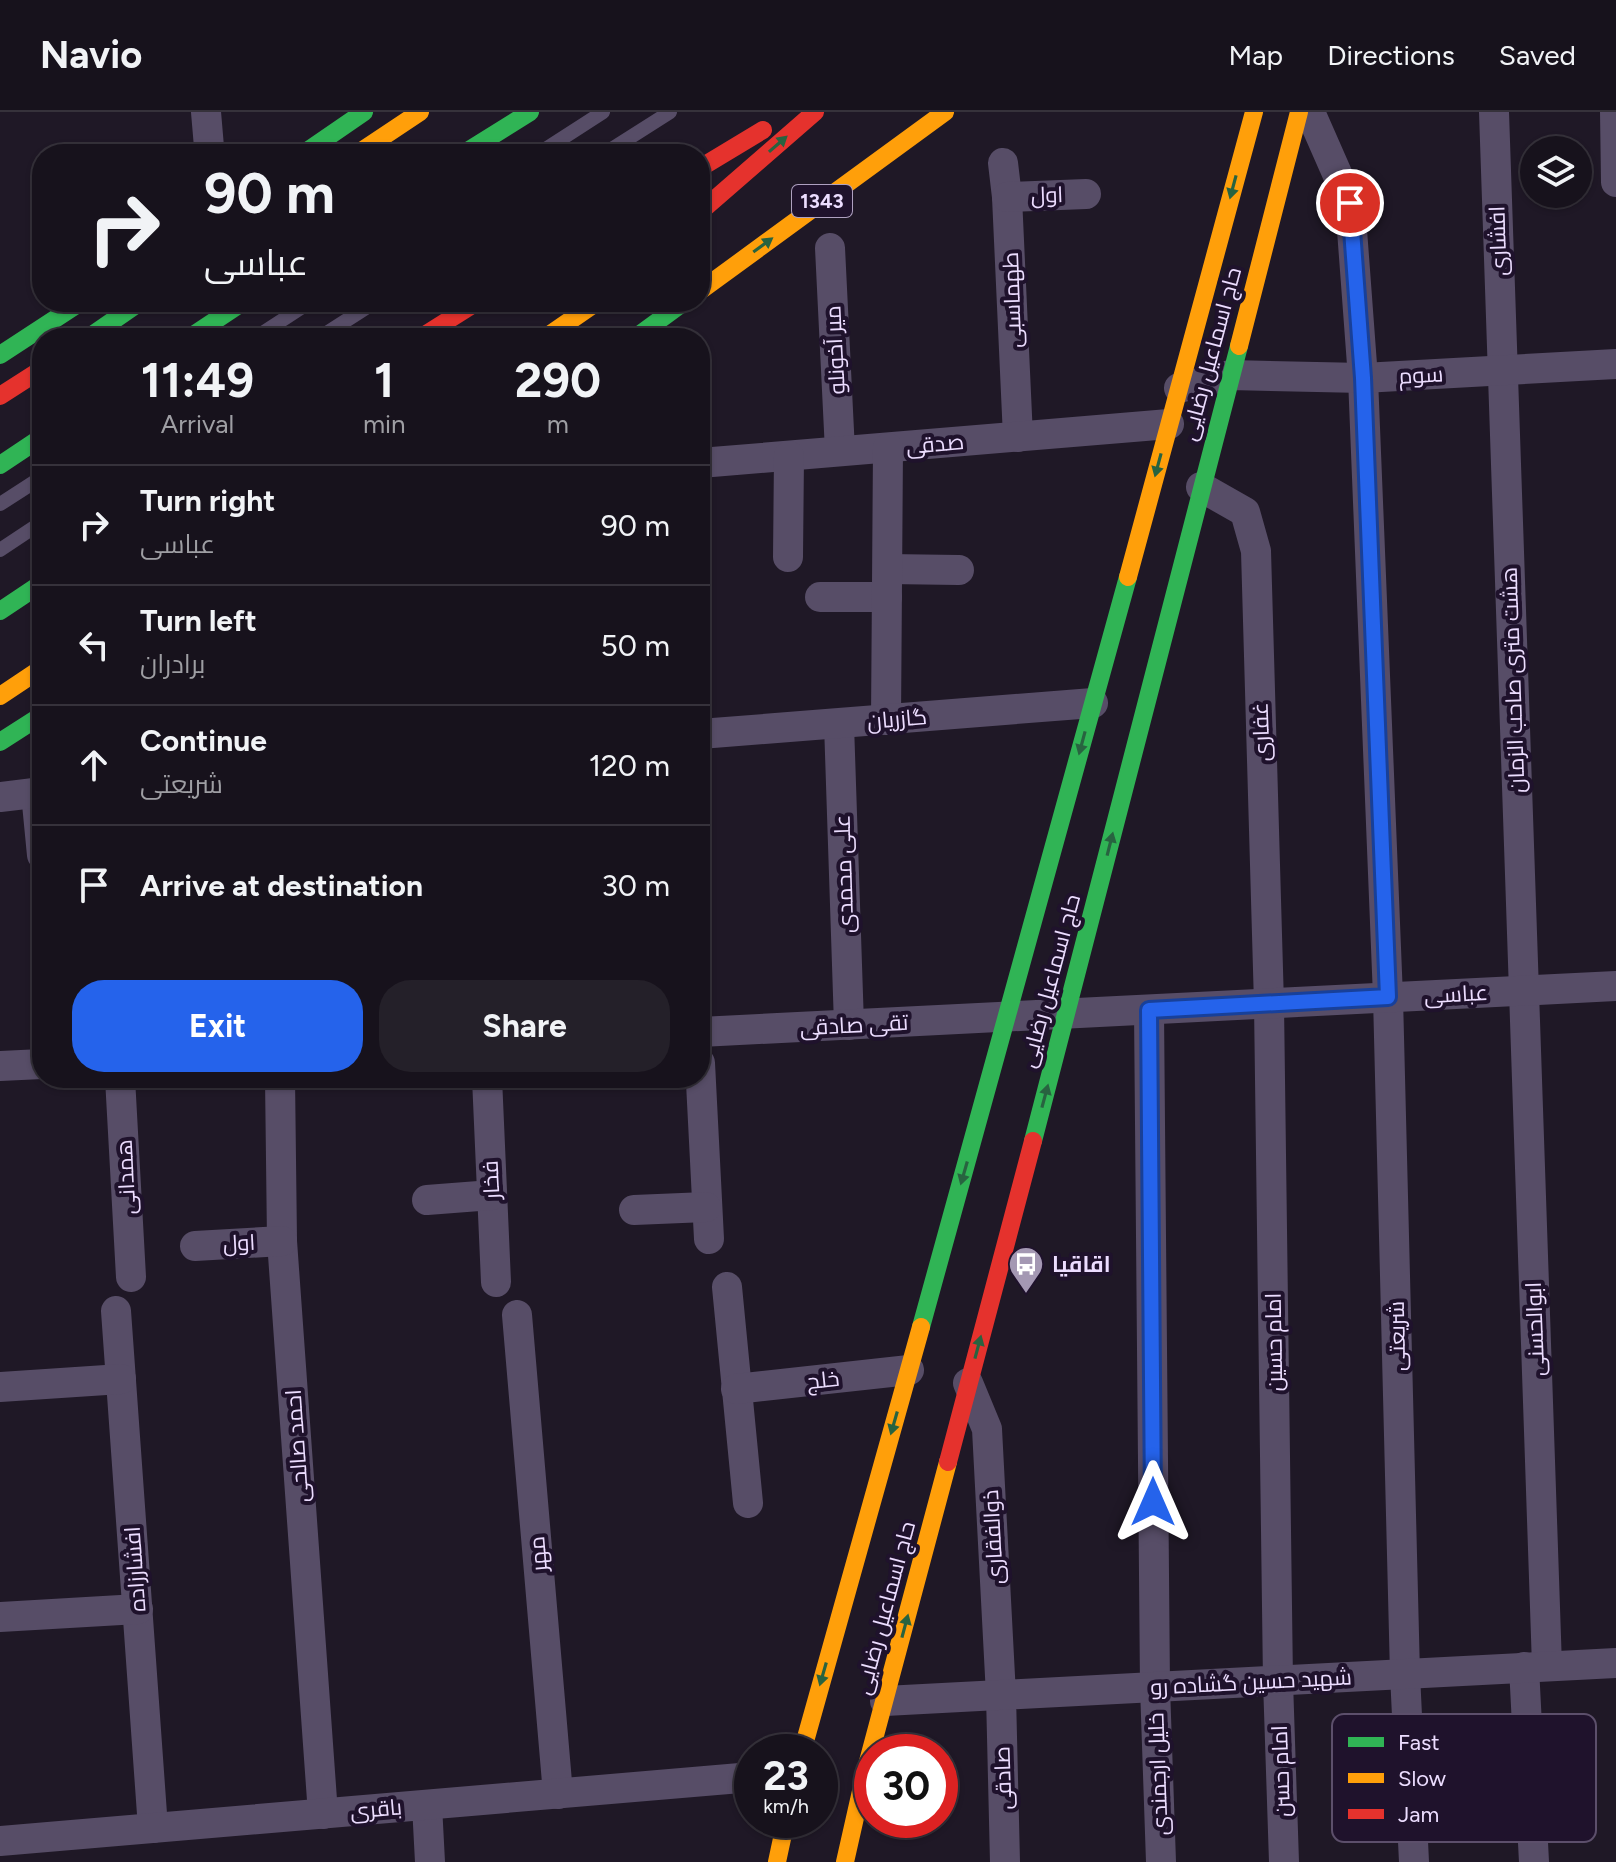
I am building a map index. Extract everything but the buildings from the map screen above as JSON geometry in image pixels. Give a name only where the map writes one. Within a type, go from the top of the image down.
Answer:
[{"type":"main road","points":[[318,144],[364,112]]},
{"type":"main road","points":[[372,144],[420,112]]},
{"type":"main road","points":[[479,144],[530,112]]},
{"type":"main road","points":[[710,162],[794,112]]},
{"type":"main road","points":[[710,203],[815,112]]},
{"type":"main road","name":"1343","points":[[710,284],[945,112]]},
{"type":"main road","name":"حاج اسماعیل رضایی","points":[[807,1734],[1008,1017],[1254,112]]},
{"type":"main road","name":"حاج اسماعیل رضایی","points":[[876,1734],[1067,1014],[1299,112]]},
{"type":"main road","points":[[41,328],[66,312]]},
{"type":"main road","points":[[102,328],[126,312]]},
{"type":"main road","points":[[204,328],[228,312]]},
{"type":"main road","points":[[436,328],[461,312]]},
{"type":"main road","points":[[559,328],[583,312]]},
{"type":"main road","points":[[649,328],[670,312]]},
{"type":"main road","points":[[0,355],[32,334]]},
{"type":"main road","points":[[0,396],[32,375]]},
{"type":"main road","points":[[0,465],[32,444]]},
{"type":"main road","points":[[0,611],[32,590]]},
{"type":"main road","points":[[0,696],[32,675]]},
{"type":"main road","points":[[0,742],[32,721]]},
{"type":"main road","name":"حاج اسماعیل رضایی","points":[[845,1862],[854,1822]]},
{"type":"main road","points":[[777,1862],[782,1838]]},
{"type":"street","points":[[206,112],[209,144]]},
{"type":"street","points":[[1310,112],[1350,203],[1363,378]]},
{"type":"street","name":"افشاری","points":[[1494,112],[1502,370]]},
{"type":"street","points":[[1615,112],[1616,182]]},
{"type":"street","name":"طهماسبی","points":[[1003,163],[1018,437]]},
{"type":"street","name":"اول","points":[[1007,197],[1086,194]]},
{"type":"street","name":"میر آخونلو","points":[[830,248],[840,451]]},
{"type":"street","name":"سوم","points":[[1179,388],[1230,375],[1363,378],[1616,364]]},
{"type":"street","name":"هشت متری صاحب الزمان","points":[[1502,370],[1523,991]]},
{"type":"street","name":"شریعتی","points":[[1363,378],[1388,997],[1405,1674]]},
{"type":"street","name":"صدقی","points":[[710,462],[1169,424]]},
{"type":"street","points":[[886,720],[888,448]]},
{"type":"street","points":[[788,557],[789,456]]},
{"type":"street","name":"غفاری","points":[[1201,487],[1245,512],[1256,551],[1269,1004]]},
{"type":"street","points":[[820,597],[959,570]]},
{"type":"street","name":"گازریان","points":[[710,733],[1093,703]]},
{"type":"street","name":"علی محمدی","points":[[839,724],[849,1025]]},
{"type":"street","points":[[0,797],[32,794]]},
{"type":"street","name":"عباسی","points":[[1008,1017],[1616,986]]},
{"type":"street","name":"ابوالحسنی","points":[[1523,991],[1536,1714]]},
{"type":"street","name":"امام حسین","points":[[1269,1004],[1278,1681]]},
{"type":"street","name":"خلیل ارجمندی","points":[[1149,1010],[1155,1687],[1161,1862]]},
{"type":"street","name":"تقی صادقی","points":[[710,1032],[1008,1017]]},
{"type":"street","points":[[0,1066],[32,1064]]},
{"type":"street","name":"همدانی","points":[[121,1088],[131,1277]]},
{"type":"street","name":"احمد صالحی","points":[[280,1088],[282,1241],[323,1814]]},
{"type":"street","name":"فخار","points":[[487,1088],[496,1282]]},
{"type":"street","points":[[701,1088],[709,1239]]},
{"type":"street","points":[[427,1200],[492,1195]]},
{"type":"street","points":[[634,1210],[706,1207]]},
{"type":"street","name":"اول","points":[[195,1246],[282,1241]]},
{"type":"street","points":[[727,1287],[748,1503]]},
{"type":"street","name":"افشارزاده","points":[[116,1311],[153,1828]]},
{"type":"street","name":"مهر","points":[[517,1315],[558,1794]]},
{"type":"street","name":"خلج","points":[[736,1389],[909,1370]]},
{"type":"street","points":[[0,1387],[121,1379]]},
{"type":"street","name":"ذوالفقاری","points":[[968,1383],[987,1429],[1001,1695]]},
{"type":"street","points":[[0,1617],[138,1609]]},
{"type":"street","name":"شهید حسین گشاده رو","points":[[885,1701],[1616,1663]]},
{"type":"street","points":[[1405,1674],[1407,1714]]},
{"type":"street","name":"امام حسن","points":[[1278,1681],[1284,1862]]},
{"type":"street","name":"صادقی","points":[[1001,1695],[1005,1862]]},
{"type":"street","name":"باقری","points":[[0,1841],[43,1850],[153,1828],[734,1779]]},
{"type":"street","points":[[427,1805],[430,1862]]},
{"type":"street","points":[[867,1838],[868,1862]]},
{"type":"street","points":[[1413,1842],[1414,1862]]},
{"type":"street","name":"ابوالحسنی","points":[[1534,1842],[1534,1862]]},
{"type":"lane","points":[[553,144],[603,112]]},
{"type":"lane","points":[[620,144],[670,112]]},
{"type":"lane","points":[[270,328],[295,312]]},
{"type":"lane","points":[[335,328],[359,312]]},
{"type":"lane","points":[[0,504],[32,483]]},
{"type":"lane","points":[[0,550],[32,529]]},
{"type":"traffic: fast","points":[[318,144],[364,112]]},
{"type":"traffic: fast","points":[[479,144],[530,112]]},
{"type":"traffic: fast","points":[[41,328],[66,312]]},
{"type":"traffic: fast","points":[[102,328],[126,312]]},
{"type":"traffic: fast","points":[[204,328],[228,312]]},
{"type":"traffic: fast","points":[[649,328],[670,312]]},
{"type":"traffic: fast","points":[[0,355],[32,334]]},
{"type":"traffic: fast","points":[[1033,1141],[1239,346]]},
{"type":"traffic: fast","points":[[0,465],[32,444]]},
{"type":"traffic: fast","points":[[921,1327],[1128,577]]},
{"type":"traffic: fast","points":[[0,611],[32,590]]},
{"type":"traffic: fast","points":[[0,742],[32,721]]},
{"type":"traffic: slow","points":[[372,144],[420,112]]},
{"type":"traffic: slow","points":[[710,284],[945,112]]},
{"type":"traffic: slow","points":[[1128,577],[1254,112]]},
{"type":"traffic: slow","points":[[1239,346],[1299,112]]},
{"type":"traffic: slow","points":[[559,328],[583,312]]},
{"type":"traffic: slow","points":[[0,696],[32,675]]},
{"type":"traffic: slow","points":[[807,1734],[921,1327]]},
{"type":"traffic: slow","points":[[845,1862],[866,1769],[948,1462]]},
{"type":"traffic: slow","points":[[777,1862],[782,1838]]},
{"type":"traffic: jam","points":[[710,203],[815,112]]},
{"type":"traffic: jam","points":[[710,162],[763,130]]},
{"type":"traffic: jam","points":[[436,328],[461,312]]},
{"type":"traffic: jam","points":[[0,396],[32,375]]},
{"type":"traffic: jam","points":[[948,1462],[1033,1141]]},
{"type":"place","name":"اقاقیا","points":[[1026,1295]]},
{"type":"route","points":[[1153,1502],[1149,1010],[1388,997],[1363,378],[1350,203]]}]
